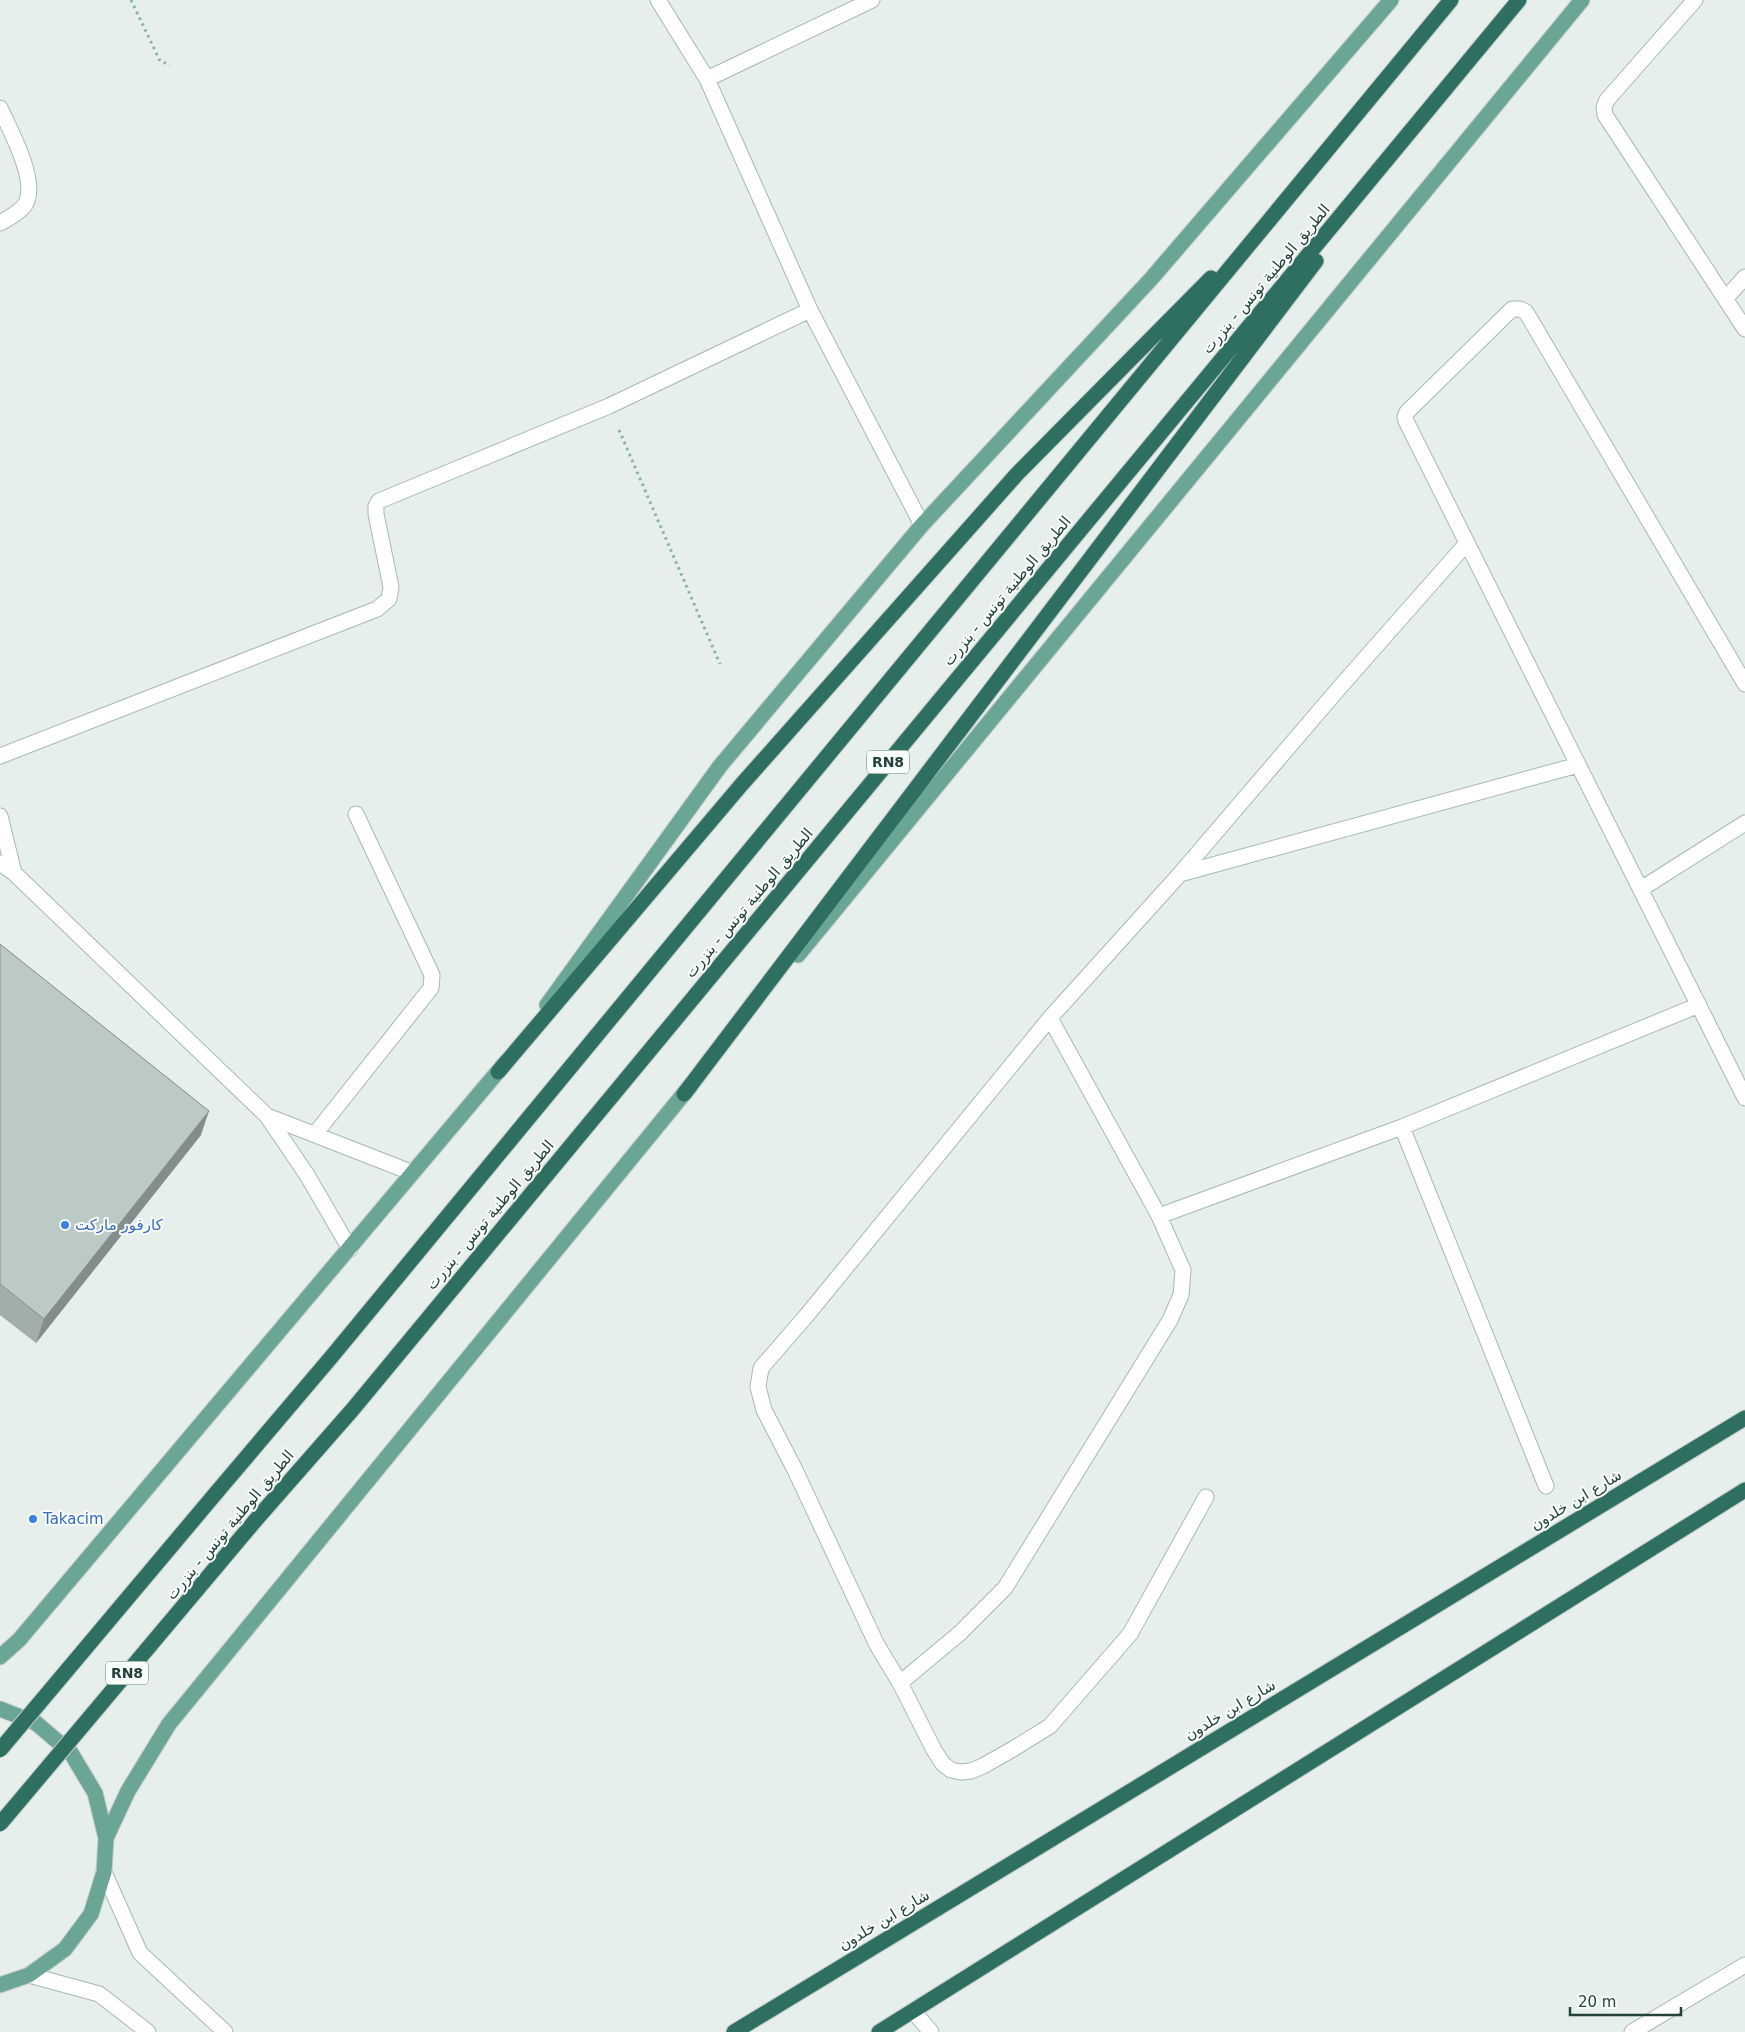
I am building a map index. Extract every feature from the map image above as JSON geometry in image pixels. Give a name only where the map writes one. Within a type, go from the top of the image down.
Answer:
[{"type":"highway","name":"الطريق الوطنية تونس - بنزرت","points":[[0,1750],[333,1355],[1451,0]]},
{"type":"highway","name":"الطريق الوطنية تونس - بنزرت","points":[[0,1824],[254,1522],[353,1409],[1519,0]]},
{"type":"highway","points":[[684,1094],[1453,80]]},
{"type":"highway","points":[[498,1072],[742,784],[1017,474],[1280,207]]},
{"type":"highway","name":"شارع ابن خلدون","points":[[734,2032],[1745,1418]]},
{"type":"highway","points":[[879,2032],[1745,1490]]},
{"type":"main road","points":[[0,1657],[20,1640],[498,1072],[720,766],[922,525],[1151,279],[1391,0]]},
{"type":"main road","points":[[106,1838],[128,1790],[169,1724],[1582,0]]},
{"type":"main road","points":[[0,1709],[36,1723],[71,1753],[96,1792],[106,1838],[104,1872],[90,1914],[65,1949],[29,1975],[0,1986]]},
{"type":"street","points":[[658,0],[707,79],[810,310],[922,525]]},
{"type":"street","points":[[707,79],[872,0]]},
{"type":"street","points":[[1695,0],[1607,100],[1604,107],[1605,115],[1745,329]]},
{"type":"street","points":[[0,108],[20,153],[29,182],[27,202],[14,215],[0,223]]},
{"type":"street","points":[[1726,298],[1745,277]]},
{"type":"street","points":[[1745,684],[1526,312],[1520,309],[1512,309],[1407,412],[1405,417],[1745,1098]]},
{"type":"street","points":[[0,756],[377,609],[389,599],[391,587],[376,514],[376,506],[379,500],[608,406],[810,310]]},
{"type":"street","points":[[1206,1497],[1130,1634],[1050,1726],[983,1766],[971,1771],[951,1770],[943,1764],[934,1750],[900,1683],[877,1644],[795,1470],[764,1410],[758,1387],[761,1368],[807,1315],[1050,1018],[1180,874],[1340,687],[1467,543]]},
{"type":"street","points":[[1180,874],[1578,765]]},
{"type":"street","points":[[315,1134],[431,988],[432,975],[356,814]]},
{"type":"street","points":[[0,816],[14,873]]},
{"type":"street","points":[[1641,889],[1745,823]]},
{"type":"street","points":[[0,863],[14,873],[267,1116],[307,1175],[350,1249]]},
{"type":"street","points":[[1159,1216],[1402,1127],[1699,1006]]},
{"type":"street","points":[[900,1683],[960,1633],[1005,1588],[1170,1320],[1181,1296],[1183,1270],[1159,1216],[1050,1018]]},
{"type":"street","points":[[267,1116],[413,1173]]},
{"type":"street","points":[[1402,1127],[1546,1486]]},
{"type":"street","points":[[104,1872],[140,1953],[225,2032]]},
{"type":"street","points":[[1632,2032],[1745,1965]]},
{"type":"street","points":[[29,1975],[99,1994],[148,2032]]},
{"type":"street","points":[[913,2011],[931,2032]]},
{"type":"path","points":[[131,0],[160,61],[170,65]]},
{"type":"path","points":[[608,406],[720,664]]},
{"type":"building","name":"كارفور ماركت","points":[[0,944],[209,1111],[44,1319],[0,1284]]},
{"type":"place","name":"كارفور ماركت","points":[[65,1225]]},
{"type":"place","name":"Takacim","points":[[33,1519]]}]
